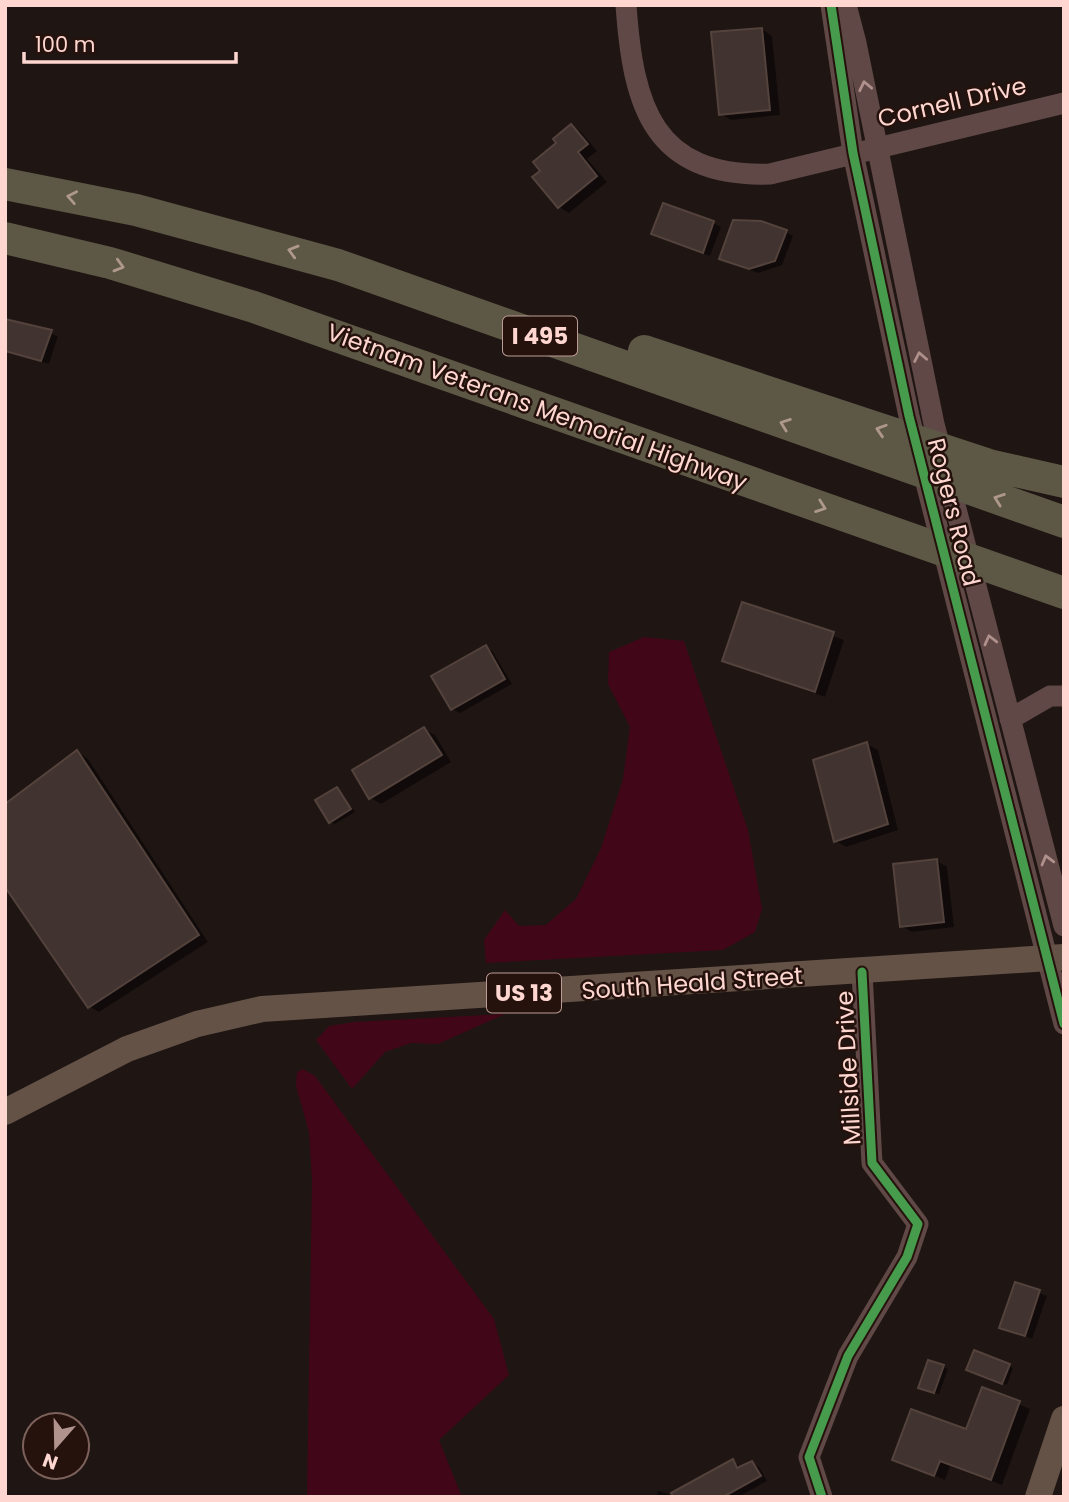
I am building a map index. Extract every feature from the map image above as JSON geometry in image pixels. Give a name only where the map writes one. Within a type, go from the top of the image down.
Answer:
[{"type":"highway","name":"I 495","points":[[5,184],[136,210],[338,265],[1064,522]]},
{"type":"highway","name":"Vietnam Veterans Memorial Highway","points":[[5,238],[110,263],[254,307],[1060,593]]},
{"type":"highway","points":[[338,265],[436,282],[968,458],[1064,482]]},
{"type":"main road","name":"South Heald Street","points":[[5,1112],[127,1049],[197,1024],[262,1009],[1055,959]]},
{"type":"main road","points":[[1038,1497],[1064,1419]]},
{"type":"street","name":"Cornell Drive","points":[[626,5],[634,81],[646,114],[671,147],[697,164],[736,176],[771,174],[1064,103]]},
{"type":"street","name":"Rogers Road","points":[[831,5],[853,153],[909,416],[1055,959],[1064,1024]]},
{"type":"street","name":"Rogers Road","points":[[846,5],[878,147],[934,424],[1064,926]]},
{"type":"street","points":[[1010,719],[1050,696],[1064,696]]},
{"type":"street","name":"Millside Drive","points":[[822,1497],[809,1457],[848,1356],[907,1257],[918,1224],[872,1163],[862,972]]},
{"type":"shaded area","points":[[644,637],[684,641],[748,830],[762,909],[755,932],[723,950],[486,963],[484,940],[505,910],[519,926],[546,925],[576,899],[601,848],[623,779],[630,727],[608,684],[609,652]]},
{"type":"shaded area","points":[[505,1014],[438,1044],[411,1043],[385,1052],[352,1089],[316,1040],[329,1026],[354,1022]]},
{"type":"shaded area","points":[[303,1069],[315,1076],[494,1319],[509,1375],[439,1440],[462,1497],[307,1497],[312,1180],[309,1132],[296,1086],[297,1072]]},
{"type":"building","points":[[762,28],[770,110],[719,115],[711,32]]},
{"type":"building","points":[[571,124],[588,144],[578,152],[597,176],[558,208],[532,177],[540,171],[533,162],[556,143],[553,139]]},
{"type":"building","points":[[663,203],[714,221],[703,253],[651,234]]},
{"type":"building","points":[[733,220],[761,221],[787,230],[775,261],[749,269],[719,259]]},
{"type":"building","points":[[5,319],[52,330],[41,361],[5,351]]},
{"type":"building","points":[[742,602],[834,632],[815,692],[722,661]]},
{"type":"building","points":[[486,645],[505,679],[451,710],[431,676]]},
{"type":"building","points":[[424,727],[442,755],[369,799],[352,770]]},
{"type":"building","points":[[867,742],[888,824],[834,842],[813,760]]},
{"type":"building","points":[[77,750],[199,935],[88,1008],[5,887],[5,804]]},
{"type":"building","points":[[337,787],[351,809],[329,823],[315,800]]},
{"type":"building","points":[[937,859],[944,922],[900,927],[893,864]]},
{"type":"building","points":[[1015,1282],[1040,1290],[1025,1336],[999,1328]]},
{"type":"building","points":[[974,1350],[1010,1364],[1002,1384],[966,1370]]},
{"type":"building","points":[[928,1360],[944,1365],[934,1393],[918,1388]]},
{"type":"building","points":[[982,1387],[1020,1401],[991,1480],[940,1461],[934,1476],[892,1460],[911,1409],[966,1429]]},
{"type":"building","points":[[733,1459],[737,1468],[752,1461],[761,1476],[723,1497],[673,1497],[671,1493]]},
{"type":"cycle path","points":[[831,5],[853,153],[909,416],[1064,1024]]},
{"type":"cycle path","points":[[822,1497],[809,1457],[848,1356],[907,1257],[918,1224],[872,1163],[862,972]]}]
